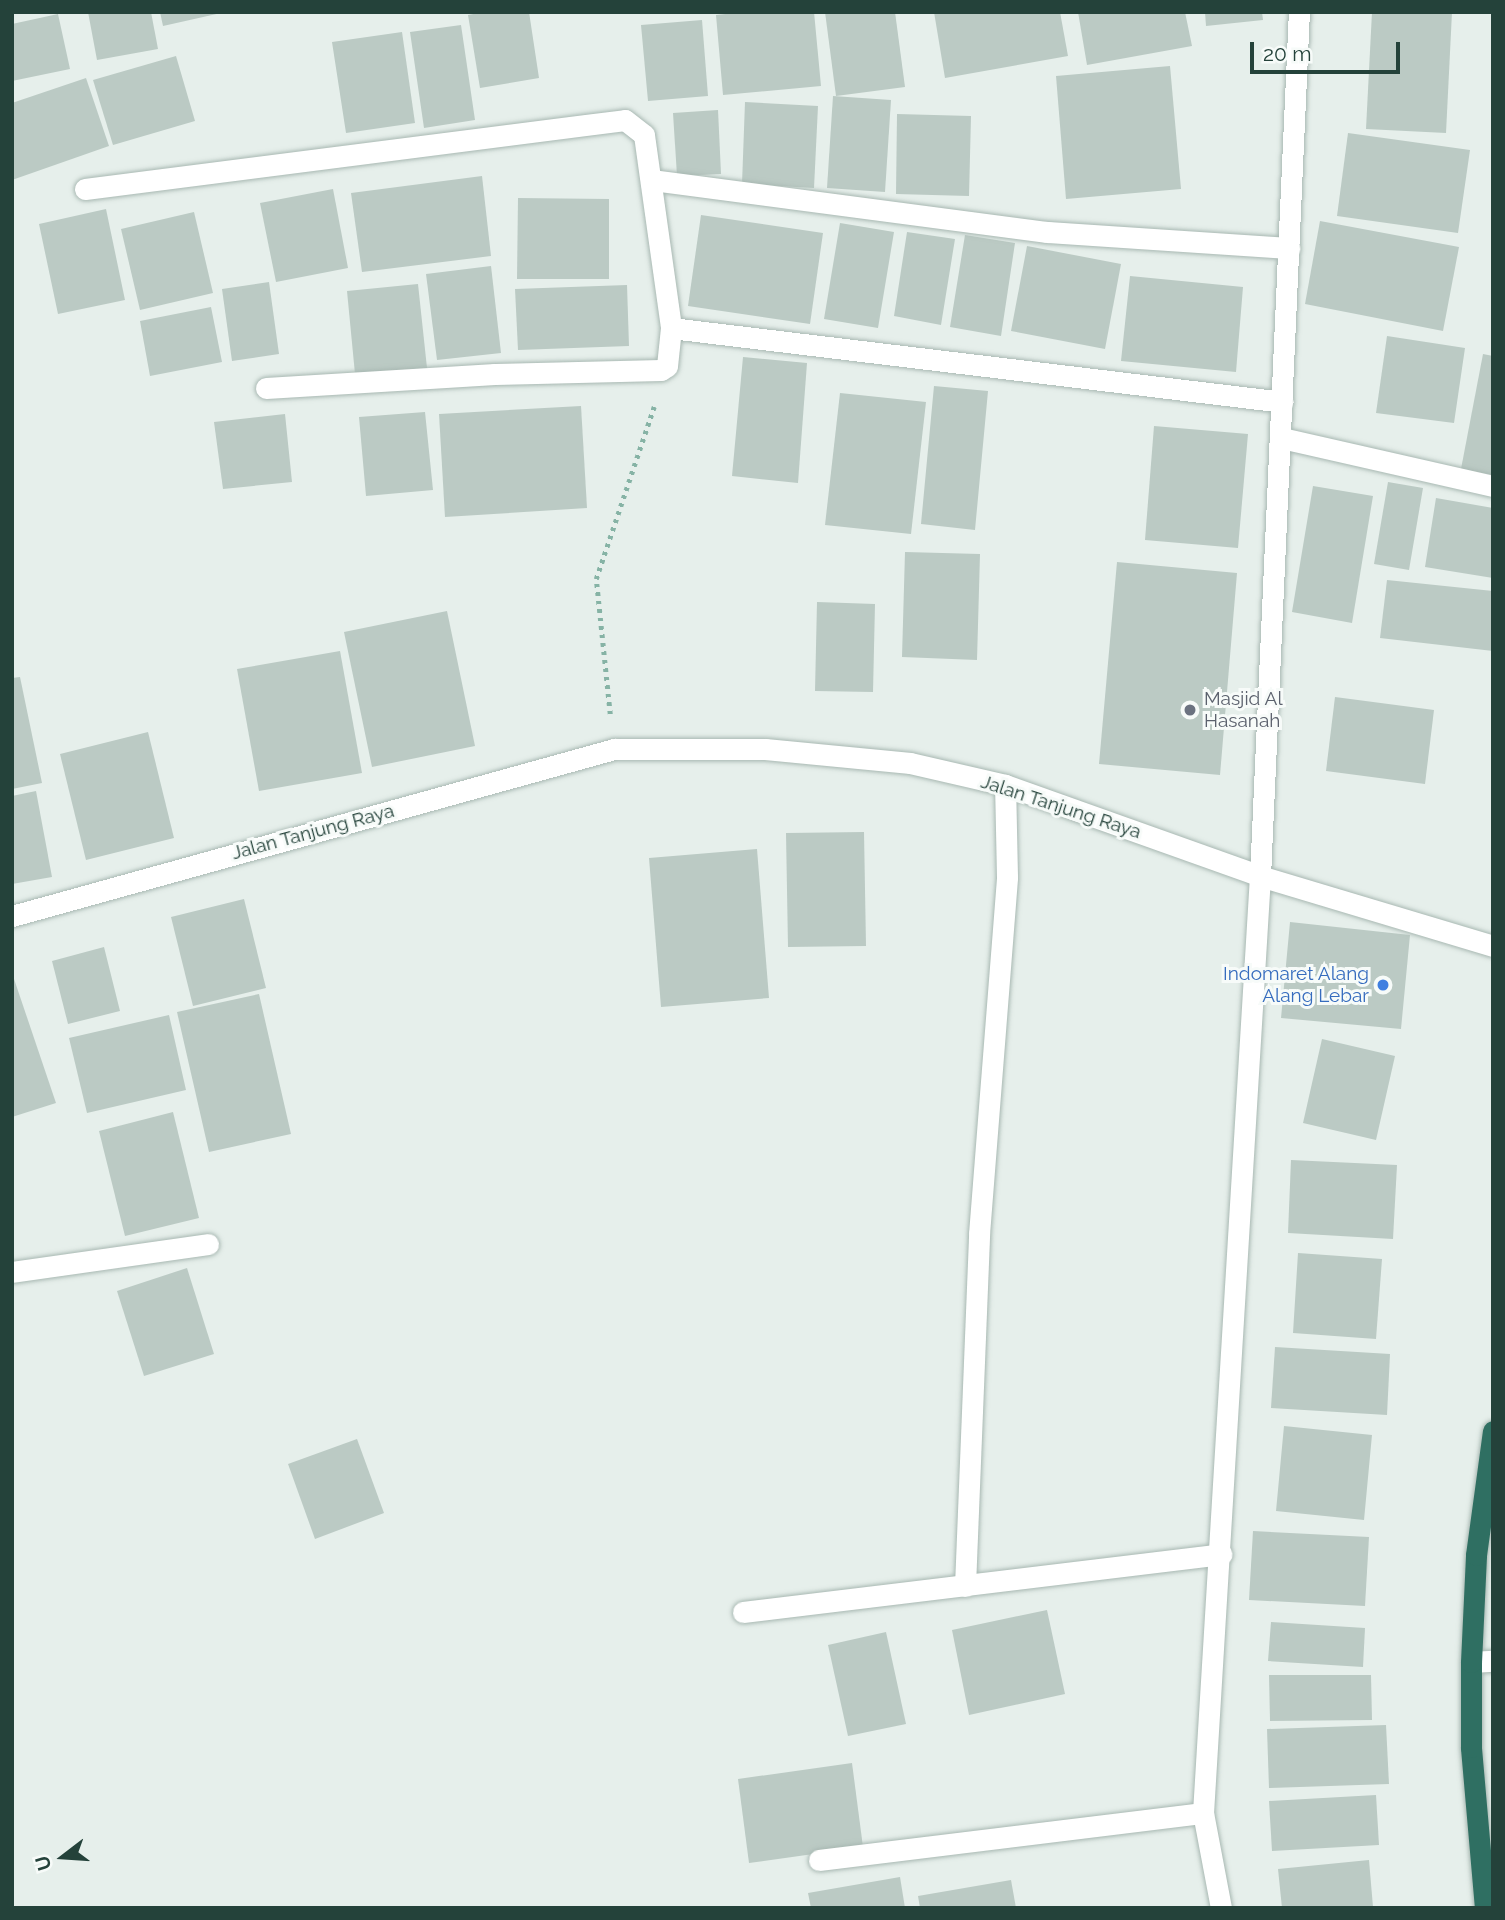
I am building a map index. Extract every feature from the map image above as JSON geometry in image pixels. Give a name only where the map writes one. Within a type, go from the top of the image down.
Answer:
[{"type":"highway","points":[[1485,1908],[1471,1747],[1482,1661],[1476,1555],[1493,1431]]},
{"type":"street","points":[[1221,1908],[1203,1813],[1221,1554],[1260,876],[1282,438],[1299,12]]},
{"type":"street","points":[[85,189],[625,120],[644,135],[671,328],[667,366],[266,388]]},
{"type":"street","points":[[652,180],[1047,232],[1289,248]]},
{"type":"street","points":[[671,328],[1283,402]]},
{"type":"street","points":[[1282,438],[1493,486]]},
{"type":"street","name":"Jalan Tanjung Raya","points":[[12,916],[614,749],[804,753],[910,763],[1005,785],[1260,876],[1493,946]]},
{"type":"street","points":[[965,1586],[979,1234],[1007,877],[1005,785]]},
{"type":"street","points":[[12,1272],[208,1244]]},
{"type":"street","points":[[743,1612],[1221,1554]]},
{"type":"street","points":[[819,1860],[1203,1813]]},
{"type":"path","points":[[614,749],[596,579],[667,366]]},
{"type":"building","points":[[88,12],[151,12],[158,49],[97,60]]},
{"type":"building","points":[[160,12],[220,12],[221,13],[163,26]]},
{"type":"building","points":[[484,12],[529,12],[539,78],[480,88],[468,15]]},
{"type":"building","points":[[744,12],[814,12],[821,86],[723,95],[716,15]]},
{"type":"building","points":[[825,12],[895,12],[905,87],[836,96]]},
{"type":"building","points":[[934,12],[1060,12],[1068,56],[945,78]]},
{"type":"building","points":[[1078,12],[1185,12],[1192,46],[1087,65]]},
{"type":"building","points":[[1205,12],[1262,12],[1263,20],[1206,26]]},
{"type":"building","points":[[1372,12],[1452,12],[1446,133],[1366,129]]},
{"type":"building","points":[[58,14],[70,69],[12,81],[12,24]]},
{"type":"building","points":[[702,20],[708,96],[648,101],[641,25]]},
{"type":"building","points":[[461,25],[475,120],[424,128],[410,32]]},
{"type":"building","points":[[402,32],[415,123],[346,133],[332,42]]},
{"type":"building","points":[[176,56],[195,121],[113,145],[93,80]]},
{"type":"building","points":[[1170,66],[1181,189],[1066,199],[1056,76]]},
{"type":"building","points":[[86,78],[109,146],[12,180],[12,103]]},
{"type":"building","points":[[833,96],[891,100],[885,192],[827,188]]},
{"type":"building","points":[[745,102],[818,106],[814,188],[742,184]]},
{"type":"building","points":[[718,110],[721,174],[677,176],[673,113]]},
{"type":"building","points":[[897,114],[971,116],[969,196],[896,194]]},
{"type":"building","points":[[1348,133],[1470,150],[1458,233],[1337,216]]},
{"type":"building","points":[[482,176],[491,256],[362,272],[351,193]]},
{"type":"building","points":[[333,189],[348,268],[276,282],[260,203]]},
{"type":"building","points":[[518,198],[609,199],[609,279],[517,279]]},
{"type":"building","points":[[106,209],[125,300],[58,314],[39,224]]},
{"type":"building","points":[[194,212],[213,293],[140,310],[121,229]]},
{"type":"building","points":[[701,215],[823,233],[810,324],[688,306]]},
{"type":"building","points":[[1320,221],[1459,247],[1443,331],[1305,304]]},
{"type":"building","points":[[840,223],[894,232],[878,328],[824,319]]},
{"type":"building","points":[[907,232],[955,239],[941,325],[894,316]]},
{"type":"building","points":[[965,235],[1015,243],[1001,336],[950,327]]},
{"type":"building","points":[[1027,246],[1121,264],[1105,349],[1011,331]]},
{"type":"building","points":[[491,266],[501,353],[437,360],[426,274]]},
{"type":"building","points":[[1130,276],[1243,287],[1236,372],[1121,361]]},
{"type":"building","points":[[269,282],[279,354],[232,361],[222,289]]},
{"type":"building","points":[[418,284],[427,368],[355,374],[347,291]]},
{"type":"building","points":[[627,285],[629,346],[518,350],[515,289]]},
{"type":"building","points":[[211,307],[222,362],[150,376],[140,321]]},
{"type":"building","points":[[1387,336],[1465,348],[1454,423],[1376,413]]},
{"type":"building","points":[[1483,354],[1493,356],[1493,475],[1461,469]]},
{"type":"building","points":[[743,357],[807,363],[798,483],[732,476]]},
{"type":"building","points":[[934,386],[988,391],[975,530],[921,524]]},
{"type":"building","points":[[840,393],[926,402],[911,534],[825,525]]},
{"type":"building","points":[[581,406],[587,508],[445,517],[439,414]]},
{"type":"building","points":[[425,412],[433,490],[366,496],[359,417]]},
{"type":"building","points":[[285,414],[292,482],[223,489],[214,422]]},
{"type":"building","points":[[1154,426],[1248,434],[1238,548],[1145,540]]},
{"type":"building","points":[[1388,482],[1423,488],[1409,570],[1374,564]]},
{"type":"building","points":[[1313,486],[1373,496],[1352,623],[1292,612]]},
{"type":"building","points":[[1436,498],[1493,508],[1493,578],[1425,567]]},
{"type":"building","points":[[905,552],[980,554],[977,660],[902,657]]},
{"type":"building","points":[[1117,562],[1237,573],[1220,775],[1099,764]]},
{"type":"building","points":[[1387,580],[1493,591],[1493,651],[1380,638]]},
{"type":"building","points":[[817,602],[875,604],[873,692],[815,691]]},
{"type":"building","points":[[447,611],[475,746],[372,767],[344,632]]},
{"type":"building","points":[[340,651],[362,773],[259,791],[237,669]]},
{"type":"building","points":[[20,677],[42,783],[12,789],[12,678]]},
{"type":"building","points":[[1335,697],[1434,710],[1425,784],[1326,771]]},
{"type":"building","points":[[148,732],[174,838],[86,860],[60,754]]},
{"type":"building","points":[[36,791],[52,877],[12,884],[12,796]]},
{"type":"building","points":[[864,832],[866,946],[788,947],[786,833]]},
{"type":"building","points":[[757,849],[769,998],[661,1007],[649,858]]},
{"type":"building","points":[[244,899],[266,988],[193,1006],[171,917]]},
{"type":"building","points":[[1290,922],[1410,935],[1401,1029],[1281,1018]]},
{"type":"building","points":[[104,947],[120,1011],[68,1024],[52,961]]},
{"type":"building","points":[[12,973],[56,1103],[12,1117]]},
{"type":"building","points":[[259,994],[291,1134],[209,1152],[177,1012]]},
{"type":"building","points":[[169,1015],[186,1090],[87,1113],[69,1038]]},
{"type":"building","points":[[1322,1039],[1395,1056],[1376,1140],[1303,1123]]},
{"type":"building","points":[[173,1112],[199,1218],[125,1236],[99,1131]]},
{"type":"building","points":[[1291,1160],[1397,1165],[1393,1239],[1288,1233]]},
{"type":"building","points":[[1298,1253],[1382,1259],[1376,1339],[1293,1333]]},
{"type":"building","points":[[187,1268],[214,1354],[144,1376],[117,1291]]},
{"type":"building","points":[[1275,1347],[1390,1354],[1387,1415],[1271,1408]]},
{"type":"building","points":[[1284,1426],[1372,1435],[1364,1520],[1276,1511]]},
{"type":"building","points":[[357,1439],[384,1513],[315,1539],[288,1464]]},
{"type":"building","points":[[1253,1531],[1369,1537],[1365,1606],[1249,1600]]},
{"type":"building","points":[[1047,1610],[1065,1694],[969,1715],[952,1630]]},
{"type":"building","points":[[1271,1622],[1365,1628],[1363,1667],[1268,1661]]},
{"type":"building","points":[[886,1632],[906,1724],[848,1736],[828,1645]]},
{"type":"building","points":[[1269,1675],[1371,1675],[1372,1720],[1270,1721]]},
{"type":"building","points":[[1386,1725],[1389,1784],[1269,1788],[1267,1729]]},
{"type":"building","points":[[852,1763],[863,1847],[749,1863],[738,1779]]},
{"type":"building","points":[[1376,1795],[1379,1845],[1272,1851],[1269,1801]]},
{"type":"building","points":[[1369,1860],[1373,1907],[1282,1908],[1278,1869]]},
{"type":"building","points":[[900,1877],[905,1908],[811,1908],[808,1893]]},
{"type":"building","points":[[1011,1880],[1016,1908],[920,1908],[918,1896]]},
{"type":"place","name":"Masjid Al Hasanah","points":[[1190,710]]},
{"type":"place","name":"Indomaret Alang Alang Lebar","points":[[1383,985]]}]
